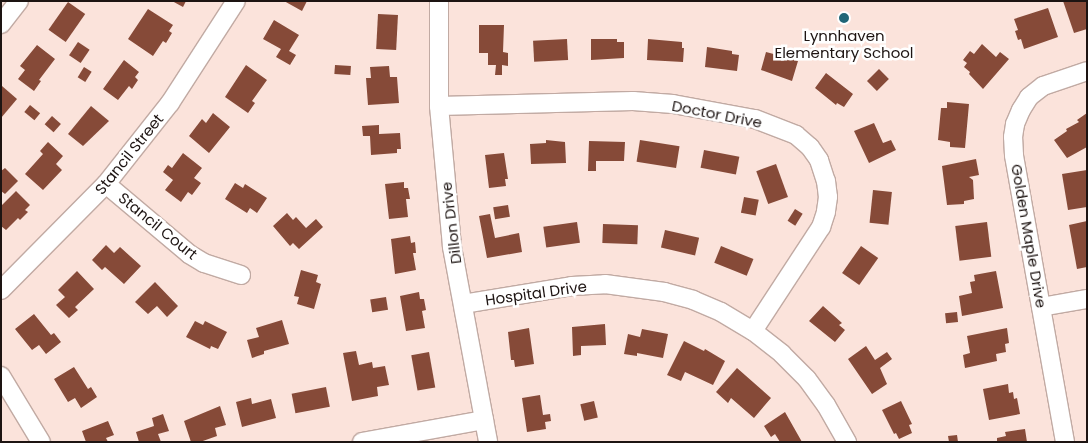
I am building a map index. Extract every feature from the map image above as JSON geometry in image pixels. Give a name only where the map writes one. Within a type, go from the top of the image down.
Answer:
[{"type":"street","points":[[1,24],[18,1]]},
{"type":"street","name":"Stancil Street","points":[[1,290],[106,184],[170,103],[236,1]]},
{"type":"street","name":"Dillon Drive","points":[[439,1],[438,106],[452,248],[488,442]]},
{"type":"street","name":"Golden Maple Drive","points":[[1065,442],[1014,155],[1015,124],[1020,110],[1029,98],[1043,86],[1087,71]]},
{"type":"street","name":"Doctor Drive","points":[[438,106],[634,101],[672,104],[755,119],[796,135],[810,147],[819,160],[826,181],[828,197],[826,212],[821,227],[753,331]]},
{"type":"street","name":"Stancil Court","points":[[106,184],[189,254],[204,263],[241,275]]},
{"type":"street","name":"Hospital Drive","points":[[463,304],[572,286],[632,286],[693,300],[721,312],[753,331],[782,354],[807,379],[826,405],[847,442]]},
{"type":"street","points":[[1041,307],[1087,299]]},
{"type":"street","points":[[1,376],[40,442]]},
{"type":"street","points":[[362,442],[484,420]]},
{"type":"building","points":[[172,1],[186,1],[183,7]]},
{"type":"building","points":[[284,1],[307,1],[302,11]]},
{"type":"building","points":[[1063,1],[1087,1],[1087,29],[1074,33]]},
{"type":"building","points":[[68,2],[85,14],[66,42],[48,30]]},
{"type":"building","points":[[1048,8],[1058,37],[1024,49],[1021,39],[1018,40],[1015,31],[1018,30],[1014,19]]},
{"type":"building","points":[[148,9],[173,25],[169,31],[172,33],[166,43],[163,41],[153,56],[128,39]]},
{"type":"building","points":[[378,14],[398,15],[396,50],[376,49]]},
{"type":"building","points":[[274,20],[299,35],[289,51],[296,55],[290,65],[276,57],[281,49],[263,39]]},
{"type":"building","points":[[479,25],[504,25],[503,52],[508,53],[508,66],[502,65],[502,75],[495,75],[496,65],[488,65],[488,53],[479,53]]},
{"type":"building","points":[[567,39],[568,60],[534,62],[533,41]]},
{"type":"building","points":[[591,39],[617,39],[617,42],[624,42],[624,58],[591,60]]},
{"type":"building","points":[[648,39],[682,42],[682,48],[684,48],[683,62],[647,60]]},
{"type":"building","points":[[78,42],[90,50],[81,63],[69,55]]},
{"type":"building","points":[[982,44],[996,57],[1000,52],[1009,59],[983,89],[964,67],[967,63],[963,60],[970,51],[974,54]]},
{"type":"building","points":[[37,45],[55,59],[39,80],[41,81],[34,91],[18,79],[25,70],[20,66]]},
{"type":"building","points":[[707,47],[732,51],[732,54],[739,55],[737,71],[705,67]]},
{"type":"building","points":[[766,52],[789,58],[790,53],[795,55],[794,60],[798,61],[792,81],[761,70]]},
{"type":"building","points":[[124,60],[139,72],[135,77],[138,80],[132,89],[129,86],[118,100],[103,89]]},
{"type":"building","points":[[246,65],[267,80],[252,101],[255,103],[248,113],[225,97]]},
{"type":"building","points":[[335,65],[351,66],[350,75],[334,74]]},
{"type":"building","points":[[389,66],[390,77],[397,77],[399,103],[368,105],[366,78],[371,78],[370,67]]},
{"type":"building","points":[[84,67],[92,72],[85,82],[78,77]]},
{"type":"building","points":[[879,69],[889,79],[877,91],[867,81]]},
{"type":"building","points":[[826,73],[853,94],[844,107],[837,103],[836,105],[815,88]]},
{"type":"building","points":[[1,87],[17,99],[1,118]]},
{"type":"building","points":[[947,102],[969,104],[965,148],[950,147],[950,142],[938,140],[941,108],[947,108]]},
{"type":"building","points":[[30,105],[40,113],[34,120],[24,112]]},
{"type":"building","points":[[91,106],[109,121],[83,146],[68,134]]},
{"type":"building","points":[[213,113],[230,127],[209,153],[189,136],[202,119],[206,123]]},
{"type":"building","points":[[1087,113],[1087,147],[1067,158],[1054,140],[1067,131],[1066,129],[1079,122],[1077,120]]},
{"type":"building","points":[[52,116],[61,124],[54,132],[45,124]]},
{"type":"building","points":[[874,123],[883,143],[891,140],[896,150],[869,163],[854,131]]},
{"type":"building","points":[[379,125],[379,134],[400,133],[401,149],[397,149],[397,153],[371,155],[370,136],[363,136],[362,126]]},
{"type":"building","points":[[546,140],[565,142],[566,163],[531,164],[530,144],[546,143]]},
{"type":"building","points":[[640,140],[680,146],[676,168],[637,162]]},
{"type":"building","points":[[589,141],[625,142],[624,161],[596,161],[596,171],[588,171]]},
{"type":"building","points":[[48,142],[63,156],[56,164],[62,170],[43,190],[25,174],[43,154],[40,151]]},
{"type":"building","points":[[704,150],[739,157],[736,175],[701,168]]},
{"type":"building","points":[[183,153],[202,168],[194,178],[201,183],[192,195],[188,192],[181,202],[165,190],[173,180],[163,172],[168,165],[172,168]]},
{"type":"building","points":[[504,153],[508,179],[505,179],[506,186],[489,188],[485,155]]},
{"type":"building","points":[[976,159],[979,175],[969,177],[973,180],[974,199],[964,201],[964,204],[947,205],[942,166]]},
{"type":"building","points":[[776,164],[788,197],[768,204],[756,171]]},
{"type":"building","points":[[5,168],[18,181],[5,194],[1,191],[1,171]]},
{"type":"building","points":[[1087,170],[1087,207],[1068,210],[1062,174]]},
{"type":"building","points":[[404,182],[404,188],[408,188],[410,199],[406,199],[408,217],[389,219],[385,184]]},
{"type":"building","points":[[235,183],[243,188],[245,184],[267,198],[257,213],[250,208],[247,213],[225,199]]},
{"type":"building","points":[[873,190],[892,192],[888,225],[870,223]]},
{"type":"building","points":[[16,191],[30,205],[25,210],[28,212],[20,220],[18,218],[6,230],[1,226],[1,206]]},
{"type":"building","points":[[744,197],[759,200],[756,216],[741,213]]},
{"type":"building","points":[[508,205],[510,217],[495,219],[493,207]]},
{"type":"building","points":[[795,209],[803,214],[795,226],[788,221]]},
{"type":"building","points":[[287,213],[293,220],[296,217],[306,228],[316,219],[323,227],[299,249],[293,243],[290,246],[273,226]]},
{"type":"building","points":[[490,214],[495,238],[519,233],[522,252],[487,258],[479,216]]},
{"type":"building","points":[[1087,221],[1087,267],[1077,269],[1069,225]]},
{"type":"building","points":[[577,222],[580,243],[546,248],[543,227]]},
{"type":"building","points":[[987,222],[991,257],[960,261],[955,226]]},
{"type":"building","points":[[603,224],[638,225],[637,244],[602,243]]},
{"type":"building","points":[[665,230],[699,238],[695,255],[661,248]]},
{"type":"building","points":[[410,236],[411,243],[415,242],[416,253],[413,253],[416,270],[395,274],[391,239]]},
{"type":"building","points":[[106,245],[114,253],[120,247],[141,266],[124,284],[105,267],[102,270],[92,260]]},
{"type":"building","points":[[721,246],[753,259],[747,276],[714,263]]},
{"type":"building","points":[[861,246],[878,258],[859,285],[842,273]]},
{"type":"building","points":[[301,270],[318,275],[316,282],[321,284],[314,309],[297,304],[299,297],[294,296]]},
{"type":"building","points":[[77,271],[94,289],[75,307],[78,310],[69,318],[56,305],[65,297],[58,290]]},
{"type":"building","points":[[996,271],[1003,308],[962,316],[959,296],[972,293],[970,282],[975,281],[974,275]]},
{"type":"building","points":[[155,282],[178,306],[167,317],[157,306],[148,314],[135,302]]},
{"type":"building","points":[[419,292],[420,299],[424,299],[426,310],[422,311],[425,328],[406,331],[400,296]]},
{"type":"building","points":[[386,297],[388,310],[372,312],[370,300]]},
{"type":"building","points":[[823,306],[842,323],[839,325],[845,330],[835,342],[809,321]]},
{"type":"building","points":[[957,312],[958,322],[946,323],[945,313]]},
{"type":"building","points":[[34,314],[51,335],[54,333],[61,342],[46,354],[39,345],[32,350],[15,329]]},
{"type":"building","points":[[282,320],[289,344],[264,351],[264,354],[252,358],[247,340],[259,337],[256,328]]},
{"type":"building","points":[[195,321],[203,325],[205,321],[227,332],[218,349],[211,346],[210,349],[186,337]]},
{"type":"building","points":[[605,324],[606,345],[581,346],[581,355],[573,356],[572,327]]},
{"type":"building","points":[[529,328],[534,364],[515,367],[514,360],[511,360],[508,332]]},
{"type":"building","points":[[1007,328],[1009,343],[1005,344],[1006,352],[996,354],[997,361],[965,368],[963,355],[970,353],[967,336]]},
{"type":"building","points":[[642,329],[668,334],[663,358],[637,353],[637,356],[624,354],[628,334],[640,337]]},
{"type":"building","points":[[684,341],[704,351],[705,349],[725,361],[713,385],[685,372],[681,381],[667,375]]},
{"type":"building","points":[[866,346],[875,360],[887,352],[892,359],[880,368],[887,384],[872,394],[848,359]]},
{"type":"building","points":[[356,351],[359,365],[372,362],[373,368],[385,366],[389,385],[377,387],[378,396],[352,401],[343,353]]},
{"type":"building","points":[[429,352],[435,387],[418,391],[411,355]]},
{"type":"building","points":[[74,367],[88,389],[91,387],[97,397],[81,408],[75,398],[68,402],[54,379]]},
{"type":"building","points":[[737,368],[771,398],[754,418],[731,398],[728,403],[716,392]]},
{"type":"building","points":[[1008,384],[1009,393],[1013,392],[1014,399],[1017,398],[1020,414],[989,420],[983,389]]},
{"type":"building","points":[[326,387],[330,407],[295,413],[292,394]]},
{"type":"building","points":[[540,395],[543,415],[550,414],[551,421],[545,422],[546,429],[527,432],[522,398]]},
{"type":"building","points":[[251,398],[252,404],[271,399],[276,418],[242,427],[236,402]]},
{"type":"building","points":[[594,401],[598,418],[584,421],[580,404]]},
{"type":"building","points":[[901,401],[912,424],[909,425],[912,433],[899,439],[896,433],[894,434],[882,410]]},
{"type":"building","points":[[220,406],[226,425],[215,428],[217,436],[200,442],[191,442],[184,421]]},
{"type":"building","points":[[785,412],[802,442],[780,442],[775,434],[771,437],[764,426]]},
{"type":"building","points":[[163,414],[169,431],[158,434],[161,442],[139,442],[136,432],[154,426],[152,418]]},
{"type":"building","points":[[108,421],[114,435],[106,438],[108,442],[86,442],[82,431]]},
{"type":"building","points":[[1025,429],[1027,442],[997,442],[997,438],[1006,436],[1005,432]]},
{"type":"building","points":[[957,435],[958,442],[949,442],[948,436]]},
{"type":"place","name":"Lynnhaven Elementary School","points":[[844,18]]}]
